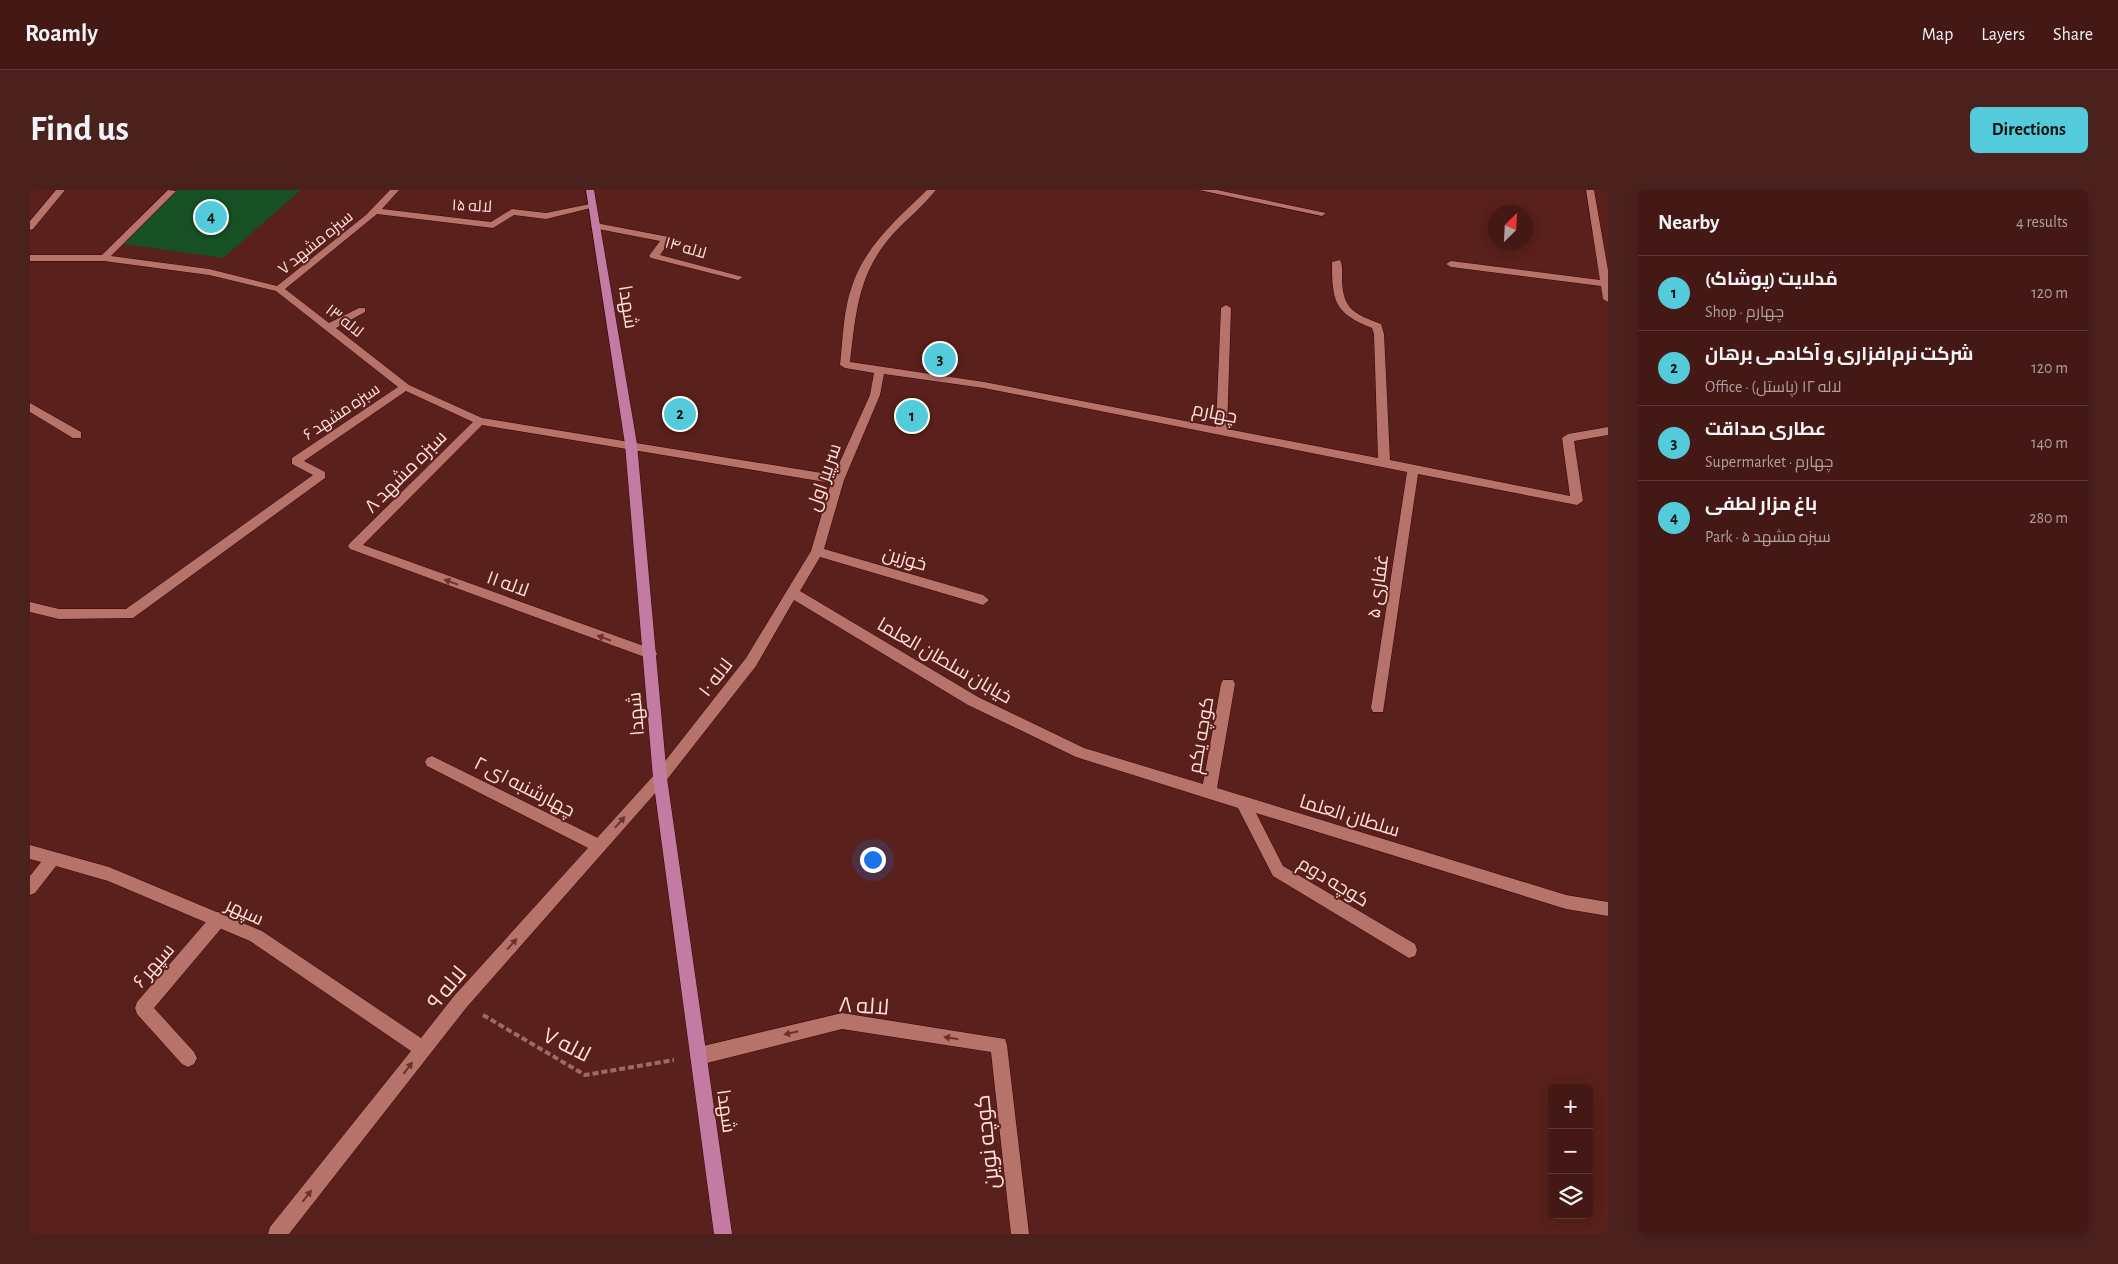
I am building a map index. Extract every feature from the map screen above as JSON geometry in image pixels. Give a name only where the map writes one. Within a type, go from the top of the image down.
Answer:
[{"type":"main road","name":"شهدا","points":[[590,190],[631,444],[660,778],[723,1234]]},
{"type":"street","points":[[30,227],[61,190]]},
{"type":"street","name":"۷ سبزه مشهد","points":[[279,290],[372,214],[395,190]]},
{"type":"street","name":"چهارم","points":[[932,190],[895,226],[871,255],[856,286],[845,365],[984,385],[1577,502],[1568,438],[1608,431]]},
{"type":"street","points":[[1203,190],[1322,213]]},
{"type":"street","points":[[1590,190],[1606,271],[1608,299]]},
{"type":"street","points":[[104,258],[172,191]]},
{"type":"street","name":"۱۵ لاله","points":[[372,214],[493,225],[512,212],[546,216],[592,205]]},
{"type":"street","name":"۱۴ لاله","points":[[596,226],[666,239],[654,256],[738,276]]},
{"type":"street","name":"لاله ۱۳","points":[[30,258],[104,258],[209,272],[279,290],[330,327],[405,387],[480,421],[631,444],[838,480]]},
{"type":"street","points":[[1337,262],[1337,298],[1350,316],[1377,326],[1380,334],[1384,464]]},
{"type":"street","points":[[1451,264],[1606,284]]},
{"type":"street","points":[[1221,432],[1226,308]]},
{"type":"street","points":[[330,327],[362,310]]},
{"type":"street","name":"سرپیر اول","points":[[794,594],[817,552],[838,480],[875,395],[880,370]]},
{"type":"street","name":"۶ سبزه مشهد","points":[[31,609],[59,614],[128,614],[321,475],[296,461],[405,387]]},
{"type":"street","points":[[30,407],[77,435]]},
{"type":"street","name":"۸ سبزه مشهد","points":[[354,546],[480,421]]},
{"type":"street","name":"غفاری ۵","points":[[1378,708],[1413,469]]},
{"type":"street","name":"۱۱ لاله","points":[[354,546],[650,654]]},
{"type":"street","name":"خوزین","points":[[817,552],[983,600]]},
{"type":"street","name":"خیابان سلطان العلما","points":[[794,594],[973,701],[1082,753]]},
{"type":"street","name":"لاله ۱۰","points":[[660,778],[751,662],[794,594]]},
{"type":"street","name":"کوچه یکم","points":[[1209,792],[1228,684]]},
{"type":"street","name":"سلطان العلما","points":[[1082,753],[1566,902],[1608,909]]},
{"type":"street","name":"۲ چهارشنبه ای","points":[[432,762],[599,846]]},
{"type":"street","name":"۹ لاله","points":[[277,1234],[460,1002],[660,778]]},
{"type":"street","name":"کوچه دوم","points":[[1243,803],[1278,870],[1409,950]]},
{"type":"street","name":"سپهر","points":[[30,852],[109,874],[256,936],[423,1049]]},
{"type":"street","points":[[30,888],[52,858]]},
{"type":"street","name":"۶ سپهر","points":[[188,1058],[143,1008],[218,920]]},
{"type":"street","name":"۸ لاله","points":[[699,1056],[842,1021],[999,1045]]},
{"type":"street","name":"کوچه نوین","points":[[999,1045],[1020,1234]]},
{"type":"path","name":"۷ لاله","points":[[460,1002],[585,1075],[699,1056]]},
{"type":"green space","points":[[178,190],[301,190],[223,258],[124,244]]},
{"type":"place","name":"باغ مزار لطفی","points":[[211,217]]},
{"type":"place","name":"عطاری صداقت","points":[[940,359]]},
{"type":"place","name":"شرکت نرم‌افزاری و آکادمی برهان","points":[[680,414]]},
{"type":"place","name":"مُدلایت (پوشاک)","points":[[912,416]]}]
